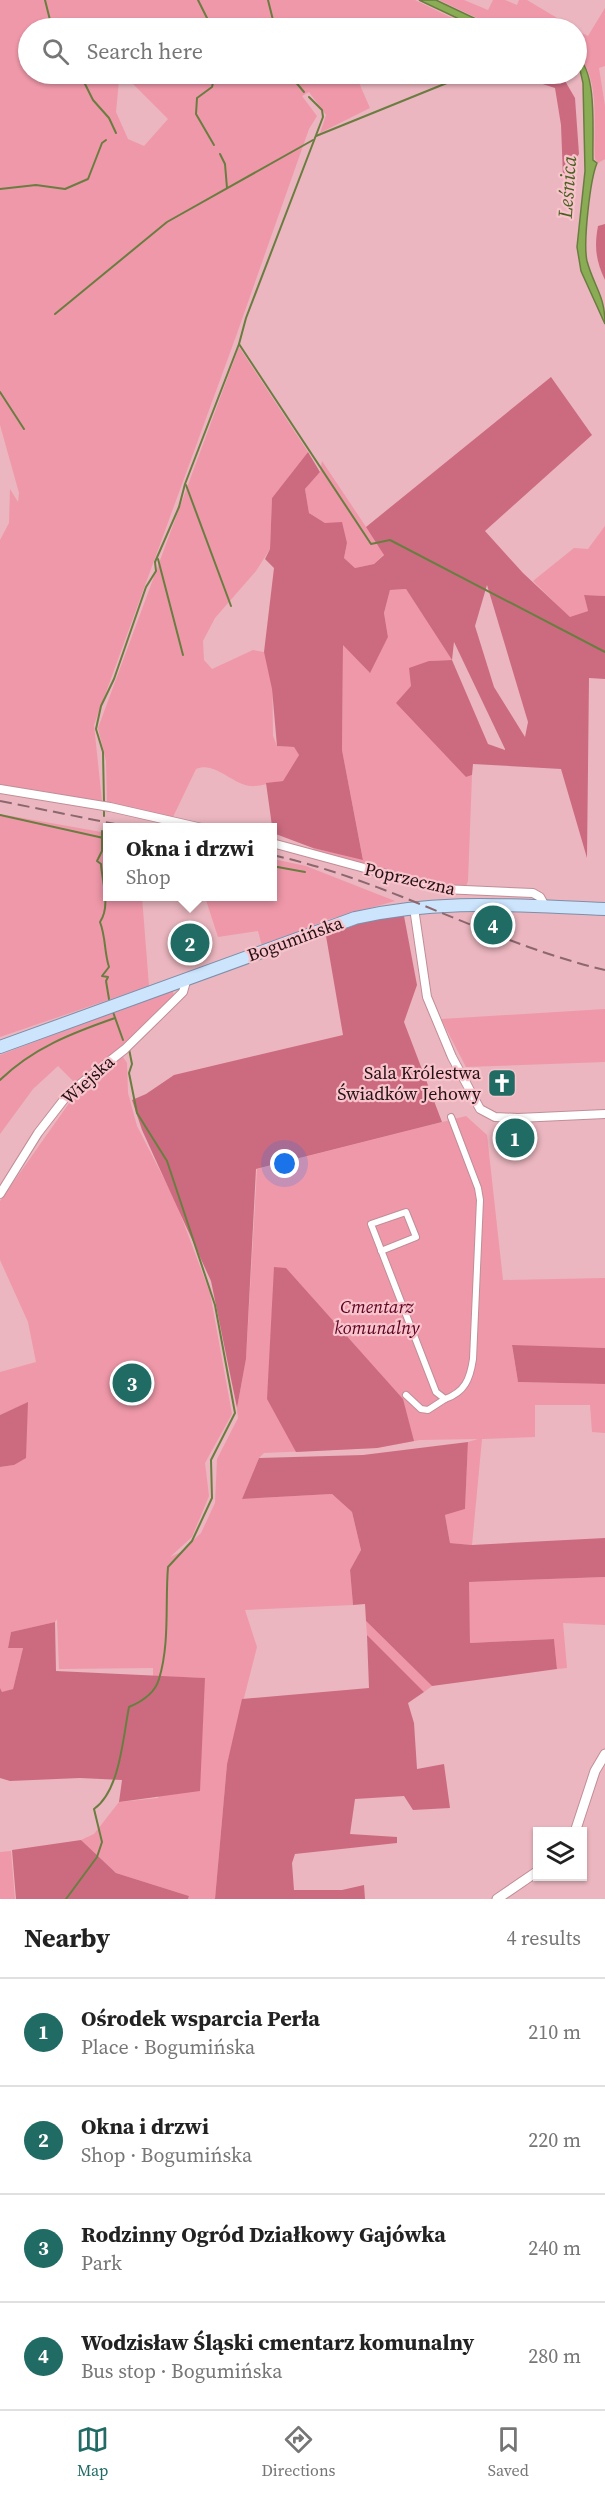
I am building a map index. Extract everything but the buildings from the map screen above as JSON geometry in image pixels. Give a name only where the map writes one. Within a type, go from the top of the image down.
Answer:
[{"type":"main road","name":"Bogumińska","points":[[0,1047],[355,918],[414,908],[471,903],[605,909]]},
{"type":"street","points":[[0,789],[110,807],[180,823]]},
{"type":"street","name":"Poprzeczna","points":[[277,844],[442,889],[533,893],[540,897],[545,906]]},
{"type":"street","points":[[414,908],[427,997],[452,1057],[480,1109],[495,1117],[518,1118],[605,1114]]},
{"type":"street","name":"Wiejska","points":[[0,1194],[38,1133],[69,1093],[125,1048],[170,1005],[183,992],[187,978]]},
{"type":"street","points":[[406,1395],[422,1409],[428,1410],[464,1388],[471,1376],[480,1200],[478,1188],[451,1117]]},
{"type":"street","points":[[381,1251],[416,1237],[406,1212],[371,1224],[381,1251],[436,1392],[445,1399]]},
{"type":"street","points":[[577,1827],[595,1771],[605,1754]]},
{"type":"street","points":[[497,1899],[533,1874]]},
{"type":"green space","points":[[0,0],[415,0],[452,18],[18,18],[18,84],[119,84],[116,112],[128,139],[144,146],[168,119],[133,84],[360,84],[370,108],[320,133],[326,115],[309,92],[302,96],[317,116],[309,129],[94,725],[102,801],[0,785],[0,540],[9,523],[10,489],[18,502],[19,493],[0,425]]},
{"type":"green space","points":[[439,0],[464,0],[488,10],[493,0],[505,0],[517,5],[519,0],[527,0],[557,18],[477,18]]},
{"type":"green space","points":[[605,8],[605,66],[599,68],[605,106],[605,159],[598,163],[595,159],[593,89],[587,69],[588,36]]},
{"type":"green space","points":[[239,347],[308,452],[272,498],[270,549],[256,571],[215,618],[203,641],[204,660],[212,669],[253,650],[264,652],[272,662],[273,736],[277,746],[294,747],[299,755],[283,781],[258,786],[244,785],[210,768],[196,769],[173,817],[107,802],[106,761],[98,728]]},
{"type":"green space","points":[[322,461],[384,554],[374,564],[355,568],[344,558],[347,543],[325,523],[309,513],[305,489],[320,472]]},
{"type":"green space","points":[[605,526],[605,596],[584,595],[588,611],[570,618],[533,581],[574,548],[588,549]]},
{"type":"green space","points":[[406,589],[452,660],[429,661],[466,777],[472,775],[468,881],[465,889],[385,872],[313,851],[313,848],[363,859],[342,750],[343,644],[369,672],[388,637],[384,613],[390,590]]},
{"type":"green space","points":[[0,814],[103,832],[103,901],[142,901],[149,986],[0,1037]]},
{"type":"green space","points":[[277,860],[306,866],[395,901],[327,920],[262,946],[258,931],[218,937],[206,901],[277,901]]},
{"type":"green space","points":[[172,990],[174,995],[152,1020],[75,1083],[58,1066],[33,1089],[0,1134],[0,1055]]},
{"type":"green space","points":[[605,1009],[605,1062],[466,1067],[441,1019]]},
{"type":"green space","name":"Cmentarz komunalny","points":[[123,1057],[127,1063],[128,1093],[137,1126],[175,1200],[210,1293],[232,1414],[205,1463],[209,1496],[192,1537],[170,1557],[181,1552],[201,1533],[215,1503],[217,1459],[238,1418],[237,1408],[246,1359],[257,1169],[466,1116],[487,1135],[503,1280],[605,1278],[605,1348],[512,1346],[518,1382],[605,1384],[605,1433],[592,1432],[590,1405],[535,1405],[535,1437],[482,1439],[472,1545],[450,1543],[445,1515],[465,1509],[468,1442],[478,1439],[420,1440],[377,1448],[264,1453],[259,1458],[242,1499],[332,1494],[352,1512],[361,1550],[350,1570],[353,1605],[245,1610],[257,1647],[227,1764],[215,1899],[188,1899],[189,1896],[116,1873],[81,1840],[94,1834],[119,1802],[158,1798],[205,1678],[153,1676],[153,1668],[59,1669],[57,1619],[55,1622],[11,1632],[8,1648],[23,1648],[13,1689],[2,1693],[0,1688],[0,1467],[14,1465],[27,1403],[0,1415],[0,1372],[36,1362],[28,1322],[0,1260],[0,1201],[72,1099],[96,1076]]},
{"type":"green space","points":[[605,1577],[605,1625],[563,1623],[567,1668],[557,1669],[554,1639],[470,1643],[468,1582]]},
{"type":"green space","points":[[366,1621],[432,1686],[424,1692],[367,1635]]},
{"type":"green space","points":[[11,1851],[15,1899],[0,1899],[0,1852]]},
{"type":"shaded area","points":[[419,0],[436,0],[474,18],[457,18]]},
{"type":"shaded area","points":[[587,73],[593,105],[593,160],[597,163],[590,197],[586,252],[603,306],[605,324],[581,271],[577,247],[585,171],[583,84],[587,84]]},
{"type":"shaded area","points":[[543,84],[567,84],[575,98],[579,154],[563,177],[561,125],[555,88]]},
{"type":"shaded area","points":[[605,224],[605,280],[598,260],[596,241],[598,226]]},
{"type":"shaded area","points":[[551,377],[592,435],[485,531],[523,573],[570,617],[588,611],[584,595],[605,596],[605,679],[589,678],[587,858],[561,769],[473,764],[472,775],[466,777],[396,703],[411,686],[409,668],[429,661],[452,660],[406,589],[390,590],[384,613],[388,637],[370,673],[343,645],[342,750],[363,860],[313,848],[277,834],[277,823],[272,823],[266,783],[283,781],[299,755],[294,747],[277,746],[272,689],[264,652],[274,568],[265,559],[270,549],[272,498],[308,452],[320,472],[305,489],[309,513],[325,523],[342,522],[347,543],[344,558],[355,568],[374,564],[384,555],[366,527]],"holes":[[[487,585],[528,722],[525,737],[494,687],[475,626]],[[454,642],[505,749],[505,750],[488,744],[452,660]]]},
{"type":"shaded area","points":[[404,916],[417,985],[404,1022],[442,1122],[256,1169],[246,1359],[237,1408],[211,1281],[142,1130],[132,1100],[146,1094],[174,1075],[343,1035],[326,936],[368,920]]},
{"type":"shaded area","points":[[274,1267],[286,1268],[403,1399],[414,1441],[377,1448],[296,1452],[267,1399]]},
{"type":"shaded area","points":[[512,1345],[605,1348],[605,1384],[518,1382]]},
{"type":"shaded area","points":[[28,1402],[26,1458],[14,1465],[0,1467],[0,1415]]},
{"type":"shaded area","points":[[468,1442],[465,1509],[445,1515],[450,1543],[472,1545],[605,1538],[605,1577],[469,1582],[470,1643],[554,1639],[557,1669],[432,1686],[366,1621],[365,1604],[353,1605],[350,1570],[361,1550],[352,1512],[332,1494],[242,1499],[259,1458],[363,1455]]},
{"type":"shaded area","points":[[55,1622],[56,1671],[205,1678],[200,1791],[119,1802],[122,1780],[80,1778],[10,1781],[0,1778],[0,1688],[2,1692],[13,1689],[23,1648],[8,1648],[11,1632]]},
{"type":"shaded area","points":[[367,1635],[424,1692],[408,1703],[414,1723],[417,1769],[444,1764],[450,1808],[413,1810],[404,1796],[355,1799],[350,1834],[397,1837],[397,1843],[295,1854],[292,1863],[294,1890],[342,1890],[364,1885],[365,1899],[215,1899],[227,1764],[242,1699],[369,1688]]},
{"type":"shaded area","points":[[81,1840],[116,1873],[189,1896],[188,1899],[16,1899],[12,1850]]},
{"type":"waterway","points":[[45,0],[50,18]]},
{"type":"waterway","points":[[198,0],[207,18]]},
{"type":"waterway","points":[[268,0],[272,18]]},
{"type":"waterway","points":[[85,84],[93,100],[109,118],[116,133]]},
{"type":"waterway","points":[[213,84],[197,98],[196,114],[214,145]]},
{"type":"waterway","points":[[297,84],[304,92]]},
{"type":"waterway","points":[[316,136],[444,84]]},
{"type":"waterway","points":[[104,801],[103,752],[96,729],[101,706],[114,679],[146,587],[156,571],[155,562],[179,507],[185,484],[239,344],[246,318],[323,117],[322,110],[309,97]]},
{"type":"waterway","points":[[0,189],[36,185],[65,189],[88,179],[102,143],[106,140]]},
{"type":"waterway","points":[[55,314],[167,222],[313,140]]},
{"type":"waterway","points":[[220,154],[225,164],[227,188]]},
{"type":"waterway","points":[[239,344],[371,544],[390,540],[605,652]]},
{"type":"waterway","points":[[0,392],[24,429]]},
{"type":"waterway","points":[[186,485],[231,606]]},
{"type":"waterway","points":[[158,559],[183,655]]},
{"type":"waterway","points":[[104,809],[104,816]]},
{"type":"waterway","points":[[0,815],[103,838]]},
{"type":"waterway","points":[[102,831],[102,851],[97,861],[101,864],[103,879]]},
{"type":"waterway","points":[[277,867],[305,872]]},
{"type":"waterway","points":[[105,901],[105,909],[100,922],[109,967],[102,976],[108,977],[106,981],[109,999]]},
{"type":"waterway","points":[[113,1012],[123,1040]]},
{"type":"waterway","points":[[0,1080],[40,1050],[68,1036],[115,1018]]},
{"type":"waterway","points":[[66,1899],[97,1857],[102,1842],[94,1809],[103,1801],[115,1777],[129,1707],[147,1696],[159,1679],[165,1651],[168,1567],[192,1541],[212,1498],[211,1460],[235,1413],[215,1305],[167,1161],[137,1113],[129,1073],[132,1064],[129,1049]]},
{"type":"railway","points":[[0,801],[110,823]]},
{"type":"railway","points":[[277,856],[357,880],[521,944],[605,970]]},
{"type":"place","name":"Wodzisław Śląski cmentarz komunalny","points":[[493,925]]},
{"type":"place","name":"Okna i drzwi","points":[[190,943]]},
{"type":"place","name":"Sala Królestwa Świadków Jehowy","points":[[502,1083]]},
{"type":"place","name":"Ośrodek wsparcia Perła","points":[[515,1138]]},
{"type":"place","name":"Rodzinny Ogród Działkowy Gajówka","points":[[132,1383]]},
{"type":"water label","name":"Leśnica","points":[[567,187]]}]
